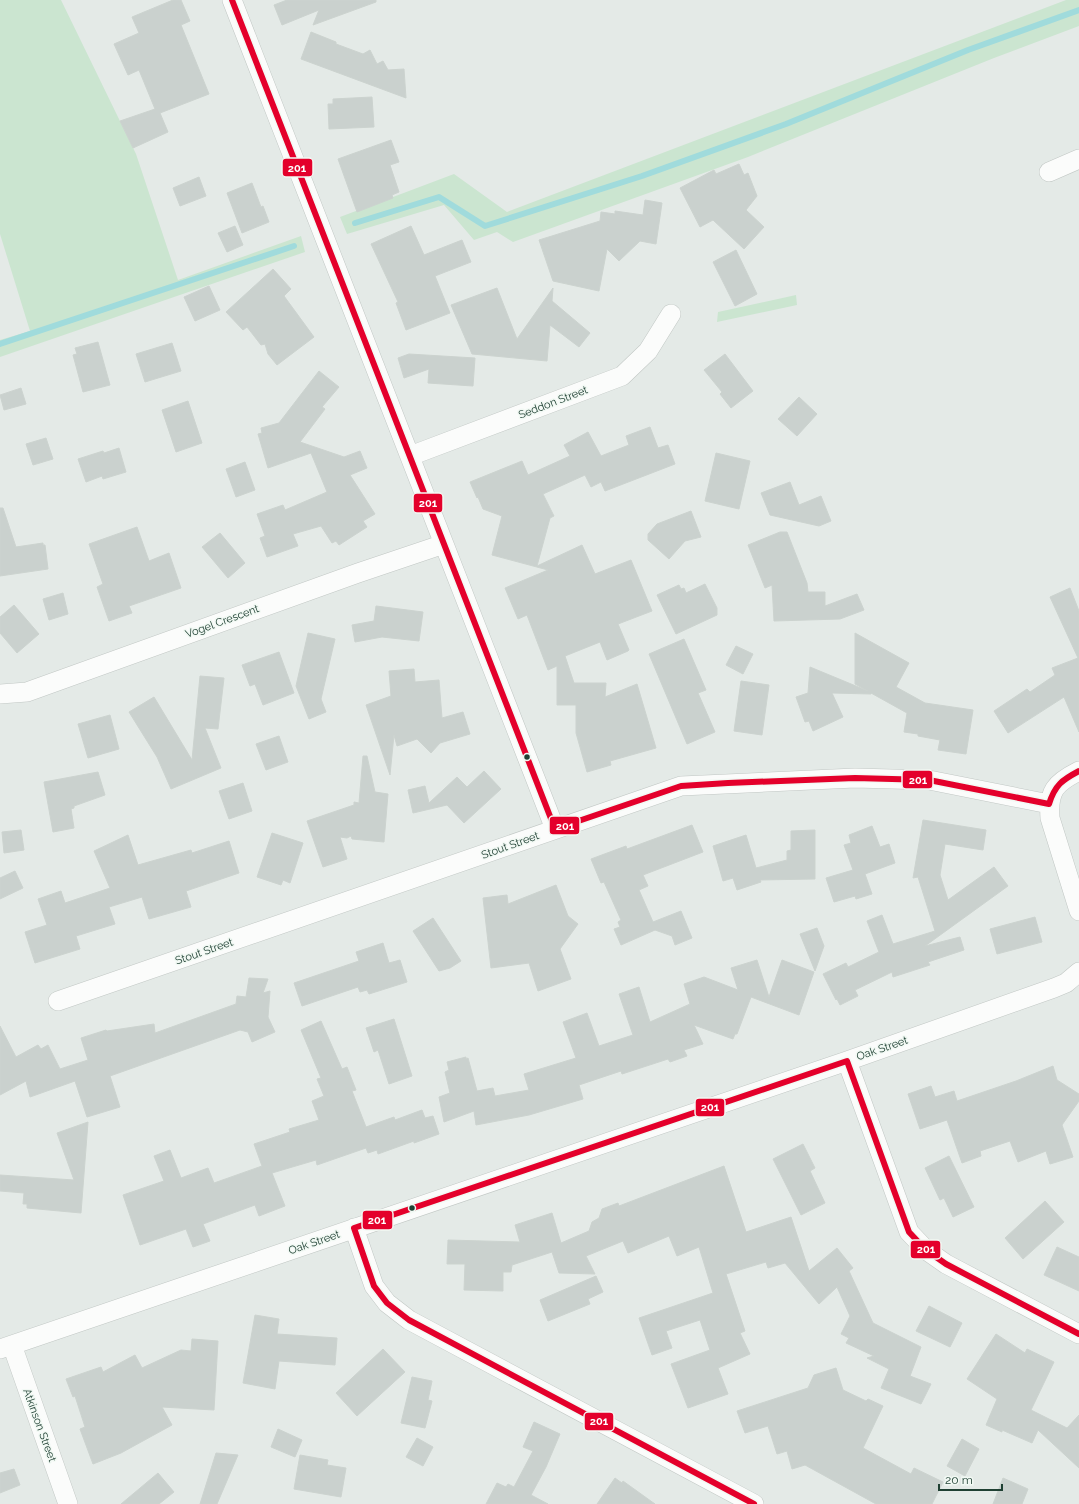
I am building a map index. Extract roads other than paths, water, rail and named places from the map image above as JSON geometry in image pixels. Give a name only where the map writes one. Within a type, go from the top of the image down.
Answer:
[{"type":"street","points":[[232,0],[555,829]]},
{"type":"street","points":[[1049,172],[1079,159]]},
{"type":"street","name":"Seddon Street","points":[[410,456],[622,376],[648,351],[671,314]]},
{"type":"street","name":"Vogel Crescent","points":[[0,694],[27,692],[358,573],[444,544]]},
{"type":"street","points":[[1079,771],[1058,783],[1053,790],[1049,804],[1050,818],[1079,911]]},
{"type":"street","name":"Stout Street","points":[[58,1001],[681,786],[855,778],[929,780],[1049,804]]},
{"type":"street","name":"Oak Street","points":[[6,1347],[847,1061],[1054,988],[1066,983],[1079,972]]},
{"type":"street","points":[[847,1061],[909,1232],[926,1250],[946,1264],[1079,1334]]},
{"type":"street","points":[[354,1228],[374,1286],[387,1304],[409,1320],[754,1504]]},
{"type":"street","name":"Atkinson Street","points":[[6,1347],[68,1504]]},
{"type":"waterway","points":[[355,223],[439,197],[485,226],[642,176],[786,124],[968,50],[1079,10]]},
{"type":"waterway","points":[[0,344],[294,246]]}]
